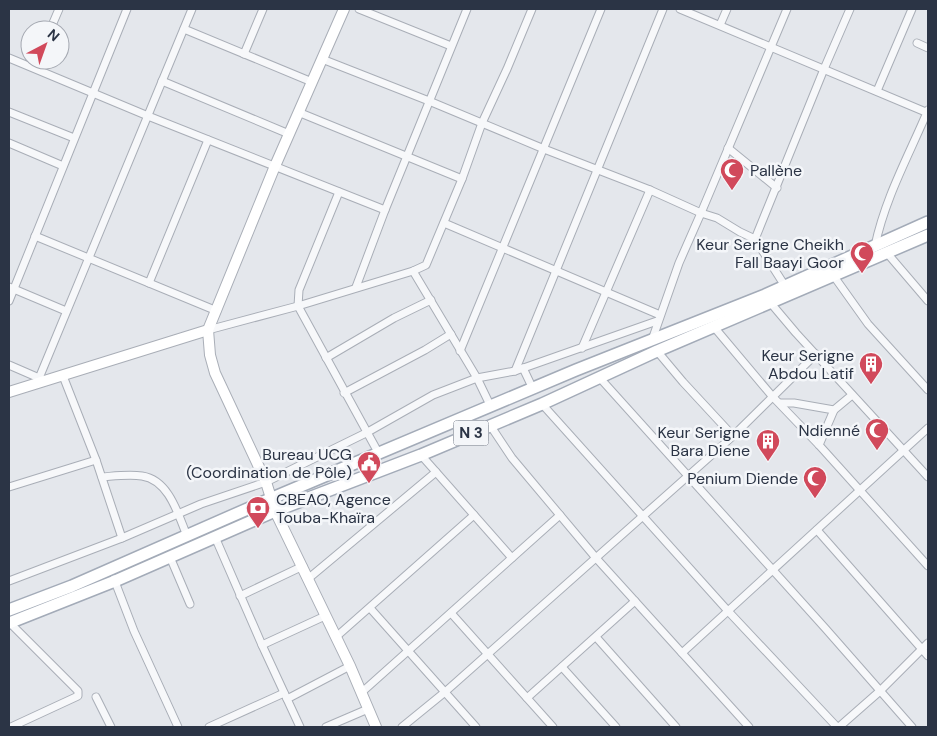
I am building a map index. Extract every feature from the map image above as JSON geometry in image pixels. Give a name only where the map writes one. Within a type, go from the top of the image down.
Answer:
[{"type":"main road","name":"N 3","points":[[9,622],[115,580],[275,511],[421,455],[542,404],[714,327],[768,299],[785,286],[928,222]]},
{"type":"main road","name":"N 3","points":[[9,610],[652,340],[833,275],[928,234]]},
{"type":"street","points":[[9,301],[11,288],[35,236],[127,9]]},
{"type":"street","points":[[38,381],[192,9]]},
{"type":"street","points":[[244,54],[262,9]]},
{"type":"street","points":[[344,9],[275,166],[208,330],[210,355],[216,373],[266,482],[275,511],[336,636],[376,727]]},
{"type":"street","points":[[359,9],[452,46]]},
{"type":"street","points":[[356,287],[406,156],[467,9]]},
{"type":"street","points":[[9,392],[38,381],[63,376],[208,330],[298,306],[424,266],[428,263],[482,123],[508,69],[532,9]]},
{"type":"street","points":[[460,351],[601,9]]},
{"type":"street","points":[[515,371],[663,9]]},
{"type":"street","points":[[680,9],[928,112],[895,184],[879,227],[875,246]]},
{"type":"street","points":[[720,25],[727,9]]},
{"type":"street","points":[[652,340],[679,263],[702,213],[787,9]]},
{"type":"street","points":[[755,239],[850,9]]},
{"type":"street","points":[[877,91],[912,9]]},
{"type":"street","points":[[184,30],[312,82]]},
{"type":"street","points":[[917,43],[928,48]]},
{"type":"street","points":[[322,60],[429,101],[717,218],[755,239],[785,286]]},
{"type":"street","points":[[37,70],[385,210]]},
{"type":"street","points":[[162,81],[289,134]]},
{"type":"street","points":[[9,112],[74,138]]},
{"type":"street","points":[[298,112],[462,179]]},
{"type":"street","points":[[149,283],[208,140]]},
{"type":"street","points":[[9,145],[63,166]]},
{"type":"street","points":[[728,148],[776,188]]},
{"type":"street","points":[[582,348],[650,190]]},
{"type":"street","points":[[339,192],[299,290],[298,306],[379,454]]},
{"type":"street","points":[[444,223],[607,291],[659,318]]},
{"type":"street","points":[[35,236],[217,311]]},
{"type":"street","points":[[887,253],[928,301]]},
{"type":"street","points":[[414,270],[477,378],[491,407]]},
{"type":"street","points":[[833,275],[868,324],[928,390]]},
{"type":"street","points":[[11,288],[66,311]]},
{"type":"street","points":[[768,299],[852,395],[928,477]]},
{"type":"street","points":[[326,358],[394,318],[431,300]]},
{"type":"street","points":[[9,581],[122,538],[201,504],[266,482],[366,433],[433,395],[477,378],[515,371],[567,351],[582,348],[659,318]]},
{"type":"street","points":[[714,327],[772,396],[928,566]]},
{"type":"street","points":[[344,393],[451,334]]},
{"type":"street","points":[[657,351],[733,436]]},
{"type":"street","points":[[402,727],[488,655],[687,475],[733,436],[816,354]]},
{"type":"street","points":[[9,365],[38,381]]},
{"type":"street","points":[[522,368],[533,390]]},
{"type":"street","points":[[63,376],[96,460],[122,538]]},
{"type":"street","points":[[599,377],[912,727]]},
{"type":"street","points":[[819,445],[834,410],[852,395]]},
{"type":"street","points":[[780,403],[794,403],[834,410]]},
{"type":"street","points":[[542,404],[728,611],[838,727],[880,690],[928,643]]},
{"type":"street","points":[[490,425],[512,458],[596,558],[747,726]]},
{"type":"street","points":[[682,653],[928,428]]},
{"type":"street","points":[[421,455],[512,558]]},
{"type":"street","points":[[9,487],[96,460]]},
{"type":"street","points":[[308,578],[436,472]]},
{"type":"street","points":[[102,477],[141,476],[153,479],[167,492],[187,536]]},
{"type":"street","points":[[336,636],[474,515]]},
{"type":"street","points":[[361,693],[560,515]]},
{"type":"street","points":[[817,530],[928,656]]},
{"type":"street","points":[[215,538],[300,727]]},
{"type":"street","points":[[170,557],[190,604]]},
{"type":"street","points":[[240,596],[303,566]]},
{"type":"street","points":[[110,569],[134,631],[178,727]]},
{"type":"street","points":[[527,698],[635,601]]},
{"type":"street","points":[[370,608],[476,727]]},
{"type":"street","points":[[451,613],[553,727]]},
{"type":"street","points":[[262,645],[325,616]]},
{"type":"street","points":[[9,622],[78,693],[78,696],[10,727]]},
{"type":"street","points":[[596,637],[676,727]]},
{"type":"street","points":[[209,727],[285,696],[350,666]]},
{"type":"street","points":[[562,667],[616,727]]},
{"type":"street","points":[[96,697],[110,727]]},
{"type":"street","points":[[326,727],[368,709]]},
{"type":"place","name":"Pallène","points":[[732,191]]},
{"type":"place","name":"Keur Serigne Cheikh Fall Baayi Goor","points":[[862,274]]},
{"type":"place","name":"Keur Serigne Abdou Latif","points":[[871,385]]},
{"type":"place","name":"Ndienné","points":[[877,451]]},
{"type":"place","name":"Keur Serigne Bara Diene","points":[[768,462]]},
{"type":"place","name":"Bureau UCG (Coordination de Pôle)","points":[[369,484]]},
{"type":"place","name":"Penium Diende","points":[[815,499]]},
{"type":"place","name":"CBEAO, Agence Touba-Khaïra","points":[[258,529]]}]
